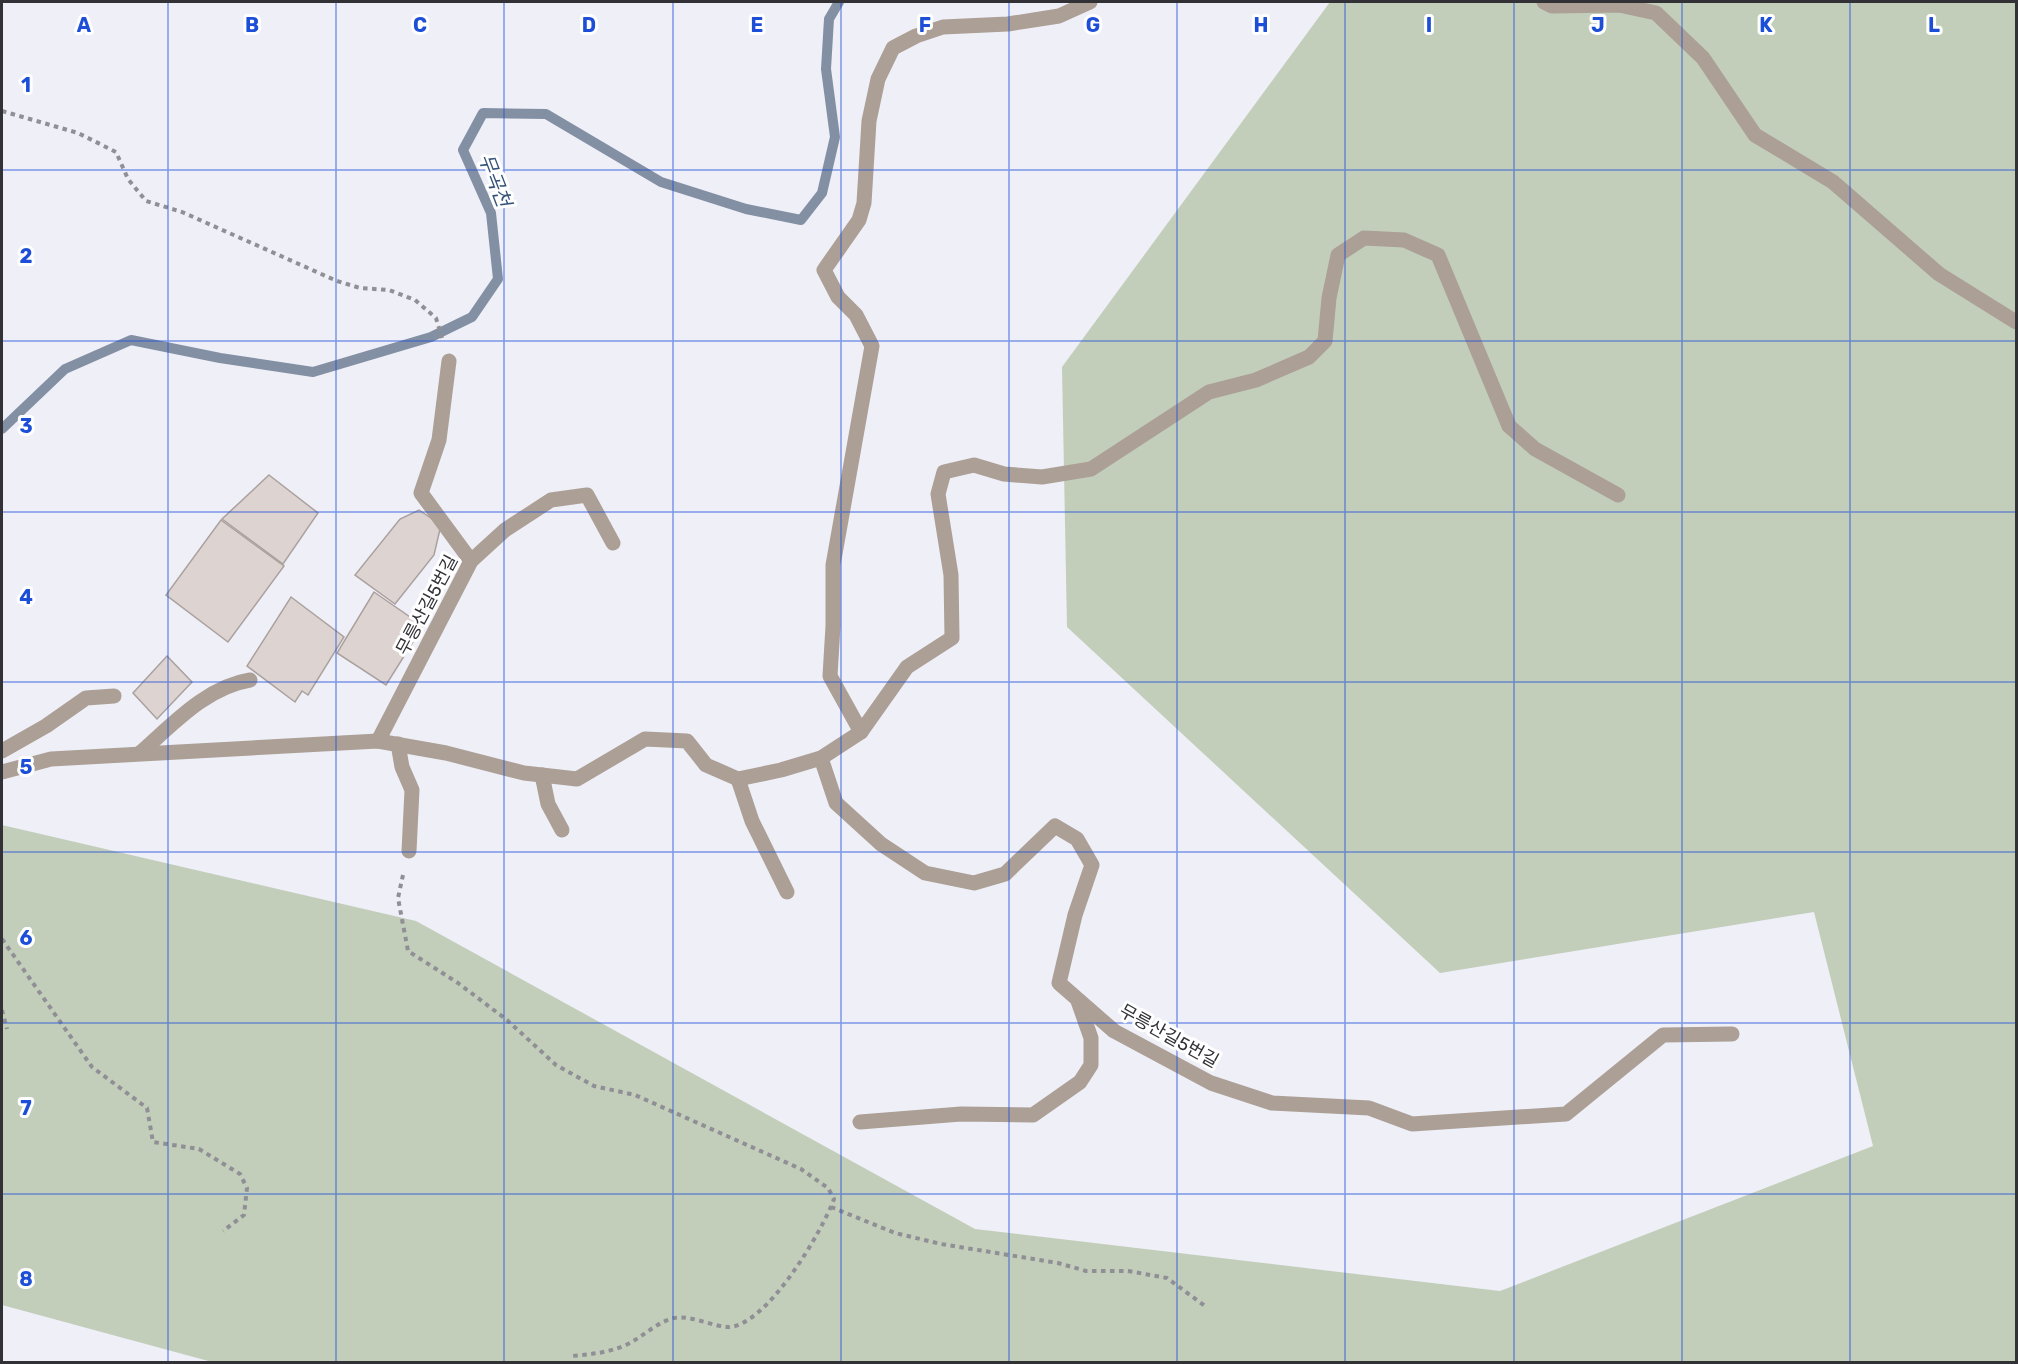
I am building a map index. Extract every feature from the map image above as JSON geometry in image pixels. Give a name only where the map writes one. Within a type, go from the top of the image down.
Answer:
[{"type":"street","points":[[861,732],[830,676],[833,565],[872,346],[856,315],[838,297],[824,270],[859,220],[864,203],[869,121],[878,80],[893,48],[916,36],[943,27],[1008,24],[1059,16],[1089,2]]},
{"type":"street","points":[[1544,2],[1552,6],[1618,5],[1656,13],[1703,58],[1755,135],[1833,182],[1939,274],[2016,322]]},
{"type":"street","points":[[2,772],[51,759],[378,741],[446,753],[524,773],[577,779],[645,739],[687,741],[706,765],[738,779],[781,770],[821,758],[861,732],[908,667],[952,638],[951,576],[938,494],[944,472],[974,465],[1004,474],[1042,477],[1091,469],[1209,392],[1256,380],[1309,357],[1325,341],[1329,298],[1338,255],[1364,238],[1404,240],[1438,255],[1509,426],[1535,449],[1618,495]]},
{"type":"street","points":[[449,361],[439,440],[421,493],[471,561]]},
{"type":"street","name":"무릉산길5번길","points":[[378,741],[471,561],[505,530],[551,500],[587,495],[613,543]]},
{"type":"street","points":[[140,753],[209,696],[236,682],[250,680]]},
{"type":"street","points":[[2,750],[46,726],[86,698],[114,696]]},
{"type":"street","points":[[398,744],[402,767],[412,790],[409,851]]},
{"type":"street","name":"무릉산길5번길","points":[[821,758],[836,803],[881,844],[925,873],[974,883],[1005,874],[1055,826],[1077,839],[1092,865],[1075,915],[1059,983],[1114,1031],[1211,1083],[1272,1103],[1369,1107],[1412,1124],[1566,1113],[1663,1035],[1732,1034]]},
{"type":"street","points":[[542,775],[548,804],[561,830]]},
{"type":"street","points":[[738,779],[752,821],[787,892]]},
{"type":"street","points":[[860,1122],[961,1114],[1033,1115],[1080,1082],[1091,1065],[1091,1038],[1077,999]]},
{"type":"path","points":[[2,111],[78,133],[116,152],[128,179],[146,201],[182,212],[336,281],[360,288],[389,290],[415,300],[436,318]]},
{"type":"path","points":[[409,851],[398,898],[408,951],[458,983],[507,1020],[556,1065],[594,1086],[635,1095],[801,1169],[828,1188],[834,1199],[796,1271],[754,1316],[730,1327],[676,1318],[660,1323],[628,1344],[608,1352],[572,1356]]},
{"type":"path","points":[[2,939],[92,1067],[147,1108],[153,1142],[199,1149],[240,1174],[247,1188],[244,1215],[223,1231]]},
{"type":"path","points":[[2,1010],[7,1029]]},
{"type":"path","points":[[831,1207],[896,1233],[940,1244],[1058,1263],[1086,1270],[1128,1271],[1167,1278],[1205,1306]]},
{"type":"green space","points":[[1330,2],[2016,2],[2016,1362],[212,1362],[2,1305],[2,825],[416,921],[975,1229],[1500,1291],[1873,1146],[1814,912],[1440,973],[1067,627],[1062,367]]},
{"type":"building","points":[[269,475],[318,513],[283,564],[222,519]]},
{"type":"building","points":[[419,510],[441,525],[434,555],[395,604],[355,575],[400,519]]},
{"type":"building","points":[[221,520],[284,566],[228,642],[166,595]]},
{"type":"building","points":[[374,592],[423,626],[386,685],[337,653]]},
{"type":"building","points":[[291,597],[344,637],[308,695],[302,691],[295,702],[247,666]]},
{"type":"building","points":[[167,656],[192,682],[157,719],[133,693]]},
{"type":"waterway","name":"무곡천","points":[[2,429],[65,369],[131,340],[220,358],[313,372],[431,337],[472,317],[498,279],[491,213],[463,150],[483,113],[546,114],[661,182],[746,209],[801,220],[822,193],[835,137],[826,69],[829,19],[839,2]]}]
